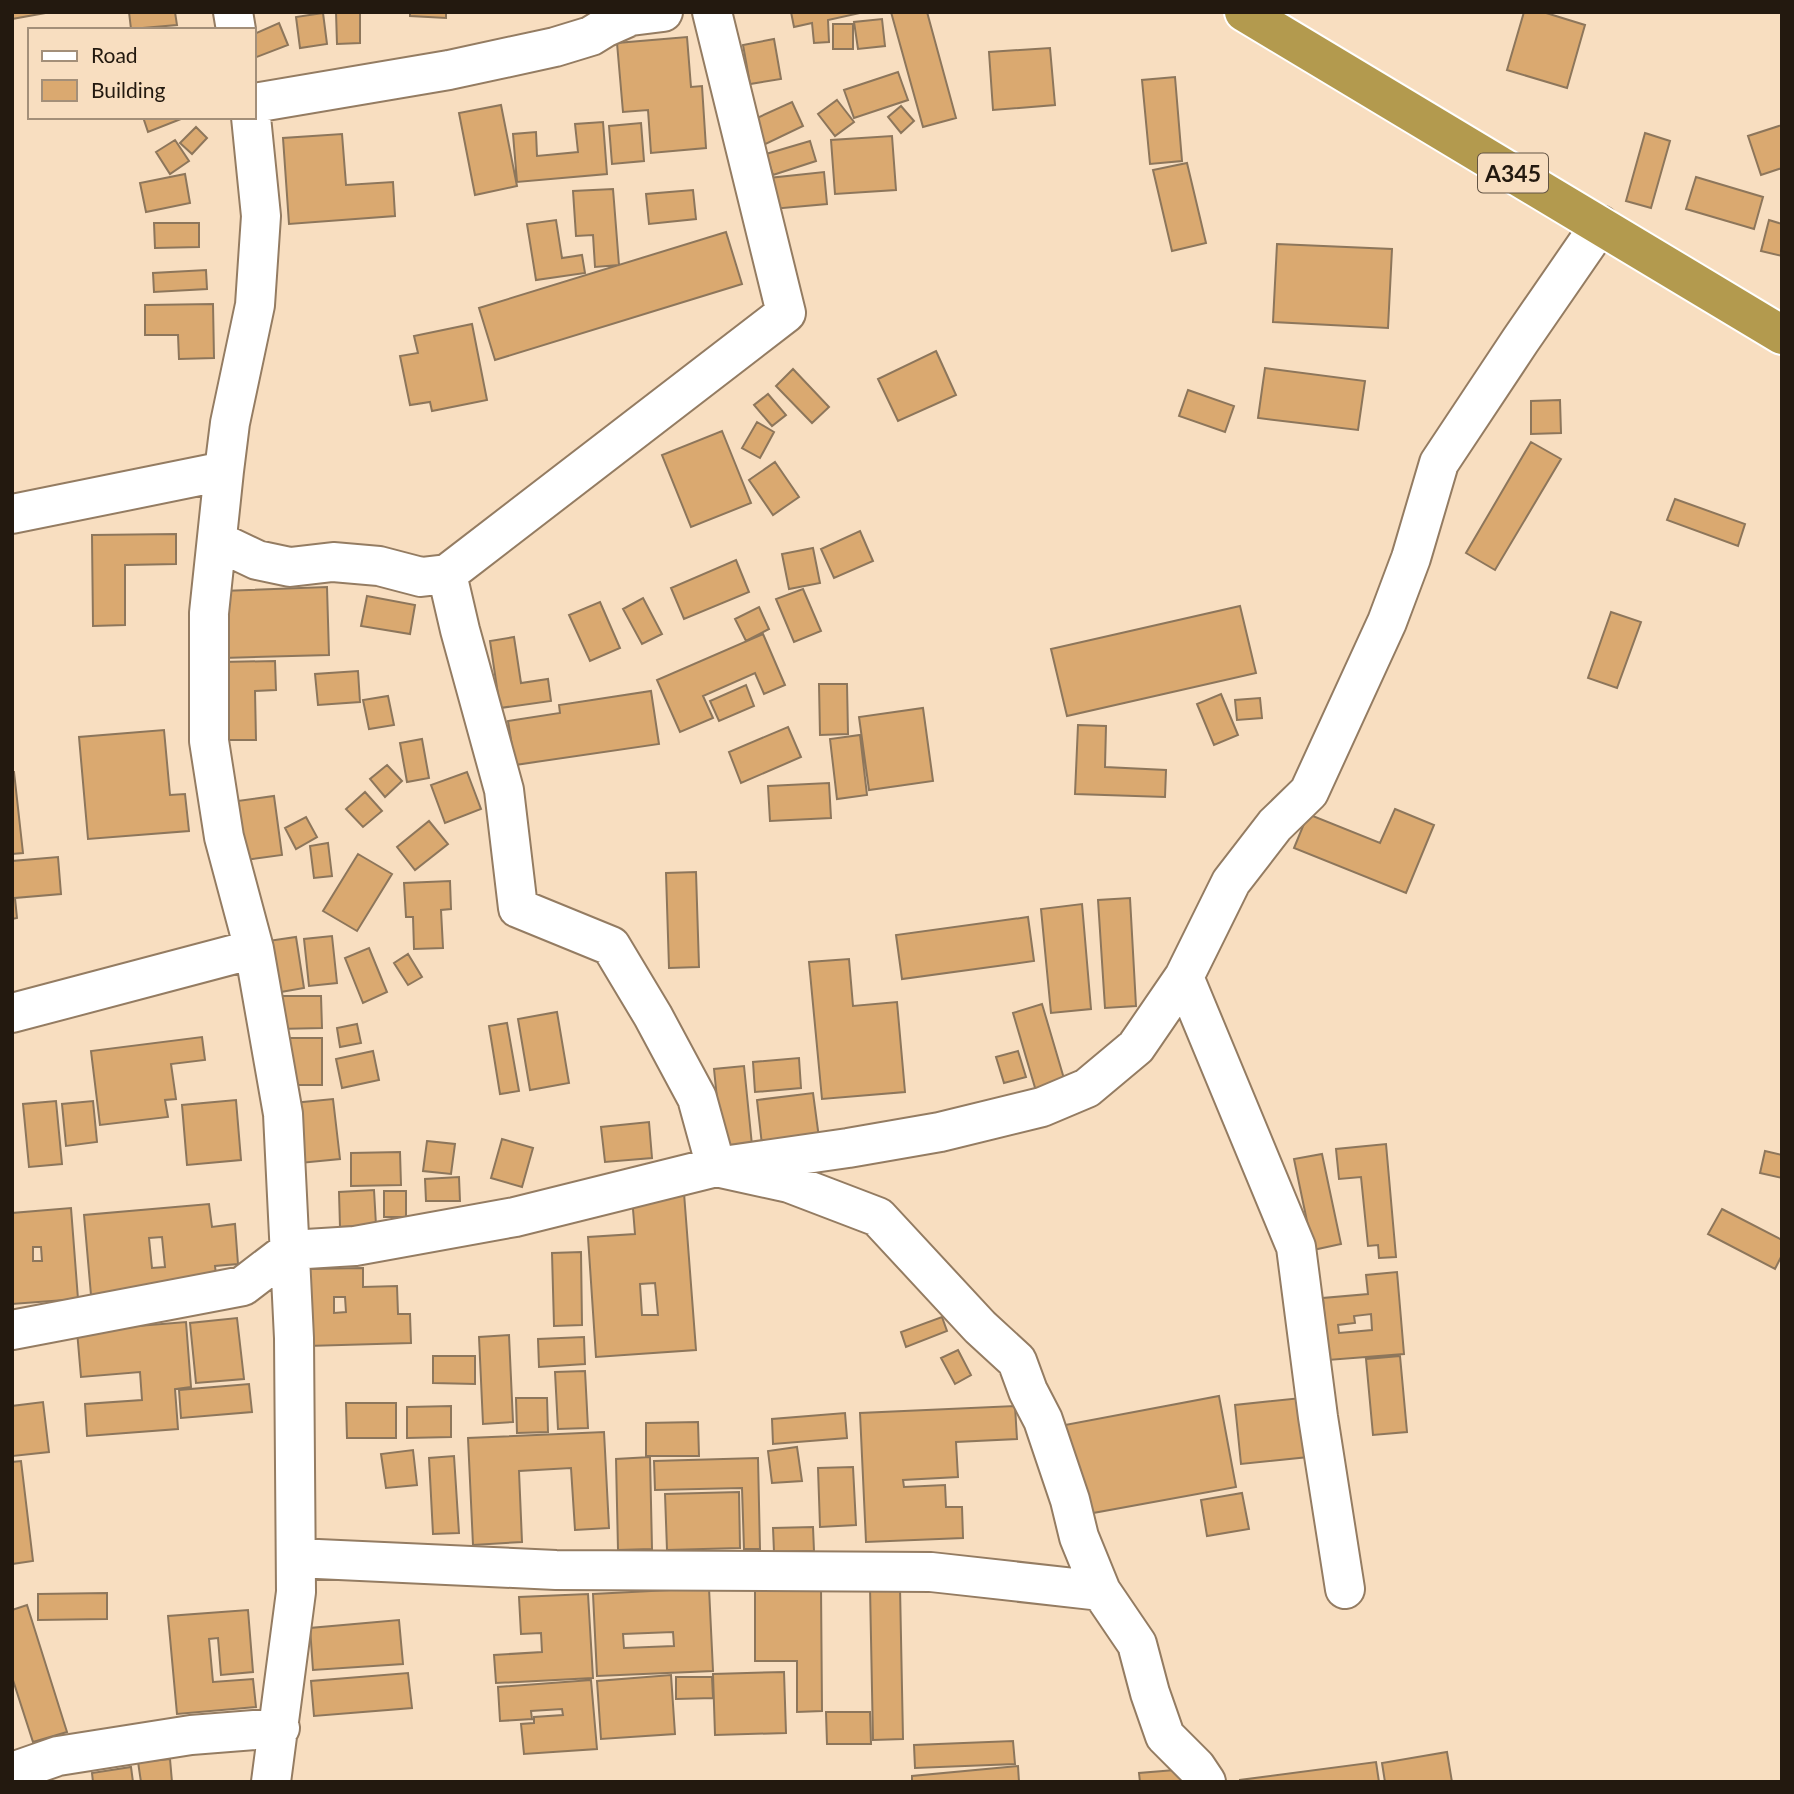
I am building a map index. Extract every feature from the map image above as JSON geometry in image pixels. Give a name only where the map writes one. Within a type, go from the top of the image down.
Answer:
[{"type":"highway","name":"A345","points":[[1244,12],[1782,334]]},
{"type":"street","points":[[256,103],[449,69],[555,47],[592,36],[631,16],[663,12]]},
{"type":"street","points":[[217,541],[257,560],[289,566],[332,562],[379,566],[421,577],[447,573],[786,313],[712,12]]},
{"type":"street","points":[[251,119],[261,216],[256,305],[230,423],[224,471],[209,613],[209,741],[224,837],[254,949],[284,1114],[294,1338],[296,1592],[271,1782]]},
{"type":"street","points":[[12,1330],[243,1286],[290,1251],[355,1246],[515,1217],[716,1167],[940,1132],[1042,1107],[1087,1088],[1136,1047],[1184,976],[1231,882],[1275,825],[1309,792],[1387,622],[1411,558],[1439,463],[1600,225]]},
{"type":"street","points":[[12,514],[224,471]]},
{"type":"street","points":[[447,573],[505,790],[518,908],[611,946],[697,1098],[716,1167]]},
{"type":"street","points":[[12,1013],[254,949]]},
{"type":"street","points":[[1184,976],[1296,1247],[1318,1417],[1345,1589]]},
{"type":"street","points":[[716,1167],[789,1183],[878,1217],[981,1327],[1017,1361],[1043,1420],[1070,1500],[1079,1537],[1101,1591],[1137,1644],[1164,1736],[1196,1767],[1206,1782]]},
{"type":"street","points":[[296,1558],[556,1570],[931,1572],[1101,1591]]},
{"type":"street","points":[[12,1772],[58,1756],[191,1735],[279,1728]]},
{"type":"building","points":[[12,12],[51,12],[12,19]]},
{"type":"building","points":[[129,12],[175,12],[177,25],[131,28]]},
{"type":"building","points":[[336,12],[360,12],[360,43],[337,44]]},
{"type":"building","points":[[410,12],[446,12],[446,18],[410,16]]},
{"type":"building","points":[[791,12],[860,13],[828,20],[829,42],[814,43],[812,23],[794,27]]},
{"type":"building","points":[[891,12],[927,12],[956,118],[923,127]]},
{"type":"building","points":[[1524,12],[1543,12],[1585,25],[1567,88],[1507,70]]},
{"type":"building","points":[[323,13],[327,44],[300,48],[296,17]]},
{"type":"building","points":[[882,19],[885,46],[858,49],[854,22]]},
{"type":"building","points":[[279,23],[288,45],[256,57],[256,33]]},
{"type":"building","points":[[833,24],[853,24],[853,49],[833,49]]},
{"type":"building","points":[[687,37],[691,87],[702,86],[706,148],[651,153],[648,110],[623,112],[617,43]]},
{"type":"building","points":[[774,39],[781,79],[750,84],[743,45]]},
{"type":"building","points":[[1050,48],[1055,105],[993,110],[989,52]]},
{"type":"building","points":[[898,72],[908,100],[854,118],[844,90]]},
{"type":"building","points":[[1175,77],[1182,161],[1150,164],[1142,80]]},
{"type":"building","points":[[837,100],[854,122],[835,136],[818,114]]},
{"type":"building","points":[[792,102],[803,126],[757,148],[746,123]]},
{"type":"building","points":[[501,105],[517,186],[475,195],[459,113]]},
{"type":"building","points":[[901,106],[914,121],[901,133],[888,117]]},
{"type":"building","points":[[144,119],[181,119],[148,132]]},
{"type":"building","points":[[603,122],[607,174],[517,182],[513,134],[536,132],[537,156],[578,152],[575,124]]},
{"type":"building","points":[[641,123],[644,161],[612,164],[609,126]]},
{"type":"building","points":[[1782,125],[1782,168],[1761,175],[1748,136]]},
{"type":"building","points":[[196,127],[207,138],[192,154],[180,143]]},
{"type":"building","points":[[1645,133],[1670,141],[1651,208],[1626,201]]},
{"type":"building","points":[[342,134],[346,185],[393,182],[395,216],[289,224],[283,138]]},
{"type":"building","points":[[892,136],[896,190],[835,194],[831,140]]},
{"type":"building","points":[[175,140],[189,161],[170,174],[156,152]]},
{"type":"building","points":[[810,141],[816,161],[773,175],[766,154]]},
{"type":"building","points":[[1187,163],[1206,243],[1172,251],[1153,170]]},
{"type":"building","points":[[824,172],[827,204],[772,209],[769,178]]},
{"type":"building","points":[[185,174],[190,203],[146,212],[140,183]]},
{"type":"building","points":[[1696,177],[1763,197],[1754,229],[1686,209]]},
{"type":"building","points":[[613,189],[619,265],[595,267],[593,235],[576,236],[573,191]]},
{"type":"building","points":[[693,190],[696,219],[649,224],[646,194]]},
{"type":"building","points":[[556,220],[562,258],[582,255],[585,273],[536,280],[527,224]]},
{"type":"building","points":[[1769,220],[1782,224],[1782,256],[1761,251]]},
{"type":"building","points":[[154,223],[199,223],[199,247],[155,248]]},
{"type":"building","points":[[726,232],[742,284],[495,360],[479,308]]},
{"type":"building","points":[[1277,244],[1392,249],[1388,328],[1273,322]]},
{"type":"building","points":[[206,270],[207,289],[154,292],[153,273]]},
{"type":"building","points":[[213,304],[214,358],[179,359],[178,335],[145,335],[145,305]]},
{"type":"building","points":[[472,324],[487,400],[432,411],[430,402],[410,405],[400,356],[418,353],[414,336]]},
{"type":"building","points":[[936,351],[956,395],[898,421],[878,379]]},
{"type":"building","points":[[1265,368],[1365,381],[1358,430],[1258,418]]},
{"type":"building","points":[[793,369],[829,407],[812,423],[776,386]]},
{"type":"building","points":[[1188,390],[1234,406],[1225,432],[1179,416]]},
{"type":"building","points":[[768,394],[786,415],[772,426],[754,405]]},
{"type":"building","points":[[1560,400],[1561,433],[1531,434],[1531,401]]},
{"type":"building","points":[[757,422],[774,432],[760,458],[742,448]]},
{"type":"building","points":[[722,431],[751,503],[691,527],[662,455]]},
{"type":"building","points":[[1531,442],[1561,459],[1495,570],[1466,553]]},
{"type":"building","points":[[775,462],[799,497],[773,515],[749,480]]},
{"type":"building","points":[[1675,499],[1745,524],[1738,546],[1667,520]]},
{"type":"building","points":[[860,531],[873,561],[834,578],[821,549]]},
{"type":"building","points":[[176,534],[176,564],[125,565],[125,625],[93,626],[92,535]]},
{"type":"building","points":[[813,548],[820,583],[789,589],[782,554]]},
{"type":"building","points":[[736,560],[749,592],[684,619],[671,588]]},
{"type":"building","points":[[327,587],[329,655],[223,658],[222,591]]},
{"type":"building","points":[[803,589],[821,631],[794,642],[776,599]]},
{"type":"building","points":[[367,596],[415,605],[410,634],[361,626]]},
{"type":"building","points":[[643,598],[662,634],[642,644],[623,609]]},
{"type":"building","points":[[600,602],[620,648],[590,661],[569,615]]},
{"type":"building","points":[[1240,606],[1256,673],[1067,716],[1051,649]]},
{"type":"building","points":[[759,607],[769,629],[746,641],[735,619]]},
{"type":"building","points":[[1611,612],[1641,622],[1617,688],[1588,678]]},
{"type":"building","points":[[763,634],[785,685],[764,694],[755,673],[703,696],[713,718],[680,732],[657,680]]},
{"type":"building","points":[[514,637],[521,683],[548,679],[551,701],[500,708],[490,641]]},
{"type":"building","points":[[275,661],[276,690],[255,691],[256,740],[223,740],[222,662]]},
{"type":"building","points":[[358,671],[360,702],[318,705],[315,674]]},
{"type":"building","points":[[819,684],[847,684],[848,734],[820,735]]},
{"type":"building","points":[[746,685],[754,706],[719,721],[710,701]]},
{"type":"building","points":[[651,691],[659,744],[515,765],[508,721],[560,713],[559,705]]},
{"type":"building","points":[[1221,694],[1238,735],[1214,745],[1197,704]]},
{"type":"building","points":[[388,696],[394,725],[369,729],[363,700]]},
{"type":"building","points":[[1260,698],[1262,718],[1237,720],[1235,700]]},
{"type":"building","points":[[923,708],[933,781],[869,790],[859,717]]},
{"type":"building","points":[[1078,725],[1106,726],[1105,767],[1166,770],[1165,797],[1075,794]]},
{"type":"building","points":[[788,727],[801,757],[741,783],[729,752]]},
{"type":"building","points":[[164,730],[170,795],[185,794],[189,831],[88,839],[79,737]]},
{"type":"building","points":[[860,735],[867,795],[837,799],[830,739]]},
{"type":"building","points":[[422,739],[429,778],[407,782],[400,743]]},
{"type":"building","points":[[387,765],[402,781],[385,797],[370,779]]},
{"type":"building","points":[[12,772],[23,853],[12,854]]},
{"type":"building","points":[[467,772],[481,809],[445,823],[431,785]]},
{"type":"building","points":[[829,783],[831,818],[770,821],[768,786]]},
{"type":"building","points":[[365,792],[382,811],[363,827],[346,809]]},
{"type":"building","points":[[274,796],[282,855],[238,861],[230,802]]},
{"type":"building","points":[[1395,809],[1434,825],[1406,893],[1294,848],[1308,814],[1380,843]]},
{"type":"building","points":[[306,817],[317,837],[296,849],[285,828]]},
{"type":"building","points":[[429,821],[448,844],[415,870],[397,847]]},
{"type":"building","points":[[328,843],[332,876],[314,878],[310,846]]},
{"type":"building","points":[[358,854],[392,874],[357,931],[323,911]]},
{"type":"building","points":[[58,857],[61,894],[15,898],[17,918],[12,919],[12,861]]},
{"type":"building","points":[[696,872],[699,967],[669,968],[666,873]]},
{"type":"building","points":[[450,881],[451,909],[441,910],[443,948],[414,949],[413,917],[406,917],[404,883]]},
{"type":"building","points":[[1130,898],[1136,1006],[1105,1008],[1098,900]]},
{"type":"building","points":[[1082,904],[1091,1009],[1051,1013],[1041,909]]},
{"type":"building","points":[[1028,917],[1034,961],[902,979],[896,935]]},
{"type":"building","points":[[332,936],[337,983],[309,986],[304,939]]},
{"type":"building","points":[[296,937],[304,988],[275,993],[268,941]]},
{"type":"building","points":[[369,948],[387,992],[363,1003],[345,958]]},
{"type":"building","points":[[408,954],[422,977],[408,985],[394,963]]},
{"type":"building","points":[[849,959],[853,1006],[897,1002],[905,1092],[822,1099],[809,962]]},
{"type":"building","points":[[277,996],[321,996],[322,1028],[278,1029]]},
{"type":"building","points":[[1042,1004],[1065,1082],[1036,1091],[1013,1013]]},
{"type":"building","points":[[557,1012],[569,1083],[530,1090],[518,1019]]},
{"type":"building","points":[[507,1023],[519,1091],[500,1094],[489,1026]]},
{"type":"building","points":[[357,1024],[361,1043],[340,1047],[337,1028]]},
{"type":"building","points":[[202,1037],[205,1060],[171,1064],[176,1099],[165,1100],[168,1117],[100,1125],[91,1051]]},
{"type":"building","points":[[289,1038],[322,1038],[322,1085],[288,1085]]},
{"type":"building","points":[[373,1051],[379,1080],[342,1088],[336,1059]]},
{"type":"building","points":[[1018,1051],[1026,1077],[1004,1083],[996,1057]]},
{"type":"building","points":[[799,1058],[801,1088],[755,1092],[753,1062]]},
{"type":"building","points":[[744,1066],[752,1145],[722,1148],[714,1069]]},
{"type":"building","points":[[813,1093],[819,1138],[762,1145],[757,1100]]},
{"type":"building","points":[[333,1099],[340,1159],[300,1163],[293,1103]]},
{"type":"building","points":[[236,1100],[241,1160],[187,1165],[182,1105]]},
{"type":"building","points":[[56,1101],[62,1164],[29,1167],[23,1104]]},
{"type":"building","points":[[93,1101],[97,1142],[66,1146],[62,1104]]},
{"type":"building","points":[[649,1122],[652,1158],[605,1162],[601,1127]]},
{"type":"building","points":[[502,1139],[533,1148],[522,1187],[491,1178]]},
{"type":"building","points":[[427,1141],[455,1144],[451,1174],[423,1171]]},
{"type":"building","points":[[1386,1144],[1396,1257],[1379,1258],[1378,1245],[1368,1246],[1361,1177],[1339,1179],[1336,1149]]},
{"type":"building","points":[[1765,1151],[1782,1155],[1782,1178],[1760,1173]]},
{"type":"building","points":[[400,1152],[401,1185],[351,1186],[351,1153]]},
{"type":"building","points":[[1322,1154],[1341,1244],[1313,1250],[1294,1159]]},
{"type":"building","points":[[459,1177],[460,1201],[426,1201],[425,1179]]},
{"type":"building","points":[[374,1190],[376,1225],[340,1227],[339,1192]]},
{"type":"building","points":[[384,1191],[406,1191],[406,1217],[384,1217]]},
{"type":"building","points":[[684,1193],[696,1350],[596,1357],[588,1237],[635,1234],[632,1197]],"holes":[[[655,1283],[658,1315],[642,1315],[640,1284]]]},
{"type":"building","points":[[209,1204],[212,1227],[235,1224],[238,1264],[215,1266],[217,1283],[91,1295],[84,1215]],"holes":[[[162,1237],[165,1267],[152,1268],[149,1238]]]},
{"type":"building","points":[[71,1208],[78,1299],[12,1304],[12,1213]],"holes":[[[33,1247],[41,1247],[42,1261],[33,1261]]]},
{"type":"building","points":[[1722,1209],[1782,1240],[1782,1255],[1775,1269],[1708,1234]]},
{"type":"building","points":[[581,1252],[582,1325],[554,1326],[552,1253]]},
{"type":"building","points":[[363,1268],[363,1287],[397,1286],[398,1314],[410,1314],[411,1343],[307,1346],[306,1269]]},
{"type":"building","points":[[1397,1272],[1404,1354],[1328,1360],[1323,1298],[1368,1294],[1366,1275]],"holes":[[[1371,1314],[1372,1330],[1339,1333],[1338,1325],[1355,1323],[1354,1316]]]},
{"type":"building","points":[[334,1297],[345,1297],[346,1312],[334,1313]]},
{"type":"building","points":[[942,1317],[947,1331],[906,1347],[901,1332]]},
{"type":"building","points":[[237,1318],[244,1379],[196,1383],[190,1323]]},
{"type":"building","points":[[186,1322],[191,1387],[175,1389],[178,1429],[87,1436],[85,1404],[142,1400],[140,1372],[81,1377],[77,1331]]},
{"type":"building","points":[[509,1335],[513,1422],[483,1424],[479,1337]]},
{"type":"building","points":[[584,1337],[585,1364],[539,1367],[538,1339]]},
{"type":"building","points":[[958,1350],[971,1375],[955,1384],[941,1358]]},
{"type":"building","points":[[433,1356],[475,1356],[475,1384],[433,1383]]},
{"type":"building","points":[[1400,1356],[1407,1432],[1373,1435],[1366,1359]]},
{"type":"building","points":[[585,1371],[588,1428],[558,1429],[555,1372]]},
{"type":"building","points":[[249,1384],[252,1412],[181,1418],[179,1390]]},
{"type":"building","points":[[1219,1396],[1236,1487],[1082,1515],[1065,1425]]},
{"type":"building","points":[[1311,1397],[1318,1456],[1241,1464],[1235,1405]]},
{"type":"building","points":[[516,1398],[547,1398],[548,1432],[517,1433]]},
{"type":"building","points":[[43,1402],[49,1452],[13,1456],[12,1406]]},
{"type":"building","points":[[346,1403],[396,1403],[396,1438],[347,1438]]},
{"type":"building","points":[[451,1406],[451,1437],[407,1438],[407,1407]]},
{"type":"building","points":[[1015,1406],[1017,1439],[956,1442],[958,1477],[903,1480],[904,1487],[945,1485],[946,1507],[962,1507],[963,1538],[866,1542],[860,1413]]},
{"type":"building","points":[[845,1413],[847,1438],[773,1444],[772,1419]]},
{"type":"building","points":[[698,1422],[699,1456],[646,1456],[646,1423]]},
{"type":"building","points":[[604,1432],[609,1528],[575,1530],[571,1468],[519,1471],[522,1542],[473,1545],[468,1438]]},
{"type":"building","points":[[797,1447],[802,1481],[772,1483],[768,1451]]},
{"type":"building","points":[[413,1450],[417,1485],[386,1488],[381,1454]]},
{"type":"building","points":[[454,1456],[459,1533],[433,1534],[429,1458]]},
{"type":"building","points":[[650,1457],[652,1549],[618,1550],[616,1459]]},
{"type":"building","points":[[758,1458],[760,1549],[744,1549],[742,1488],[655,1490],[654,1461]]},
{"type":"building","points":[[21,1461],[33,1561],[12,1564],[12,1462]]},
{"type":"building","points":[[853,1467],[856,1525],[820,1527],[818,1468]]},
{"type":"building","points":[[739,1492],[740,1548],[667,1550],[665,1494]]},
{"type":"building","points":[[1242,1493],[1249,1529],[1207,1536],[1201,1500]]},
{"type":"building","points":[[813,1527],[814,1551],[774,1552],[773,1528]]},
{"type":"building","points":[[755,1586],[821,1586],[822,1711],[797,1712],[797,1661],[755,1661]]},
{"type":"building","points":[[870,1587],[900,1587],[903,1739],[873,1740]]},
{"type":"building","points":[[709,1588],[713,1671],[597,1676],[593,1594]],"holes":[[[673,1632],[674,1646],[624,1648],[623,1634]]]},
{"type":"building","points":[[107,1593],[107,1619],[38,1620],[38,1594]]},
{"type":"building","points":[[588,1594],[593,1678],[496,1683],[494,1655],[542,1652],[541,1633],[521,1634],[519,1597]]},
{"type":"building","points":[[27,1605],[67,1732],[33,1742],[12,1677],[12,1610]]},
{"type":"building","points":[[248,1610],[253,1672],[221,1675],[218,1638],[209,1639],[213,1682],[253,1679],[256,1707],[177,1714],[168,1616]]},
{"type":"building","points":[[399,1620],[403,1664],[313,1670],[310,1628]]},
{"type":"building","points":[[784,1672],[786,1733],[715,1735],[713,1674]]},
{"type":"building","points":[[408,1673],[412,1708],[314,1716],[311,1681]]},
{"type":"building","points":[[671,1675],[675,1734],[601,1739],[597,1681]]},
{"type":"building","points":[[676,1677],[712,1677],[713,1698],[676,1699]]},
{"type":"building","points":[[591,1680],[597,1749],[524,1754],[521,1724],[534,1723],[534,1717],[563,1715],[562,1709],[531,1711],[532,1719],[500,1721],[498,1687]]},
{"type":"building","points":[[826,1712],[870,1712],[871,1744],[827,1744]]},
{"type":"building","points":[[1013,1741],[1015,1764],[915,1768],[914,1745]]},
{"type":"building","points":[[1447,1752],[1452,1782],[1385,1782],[1382,1763]]},
{"type":"building","points":[[170,1759],[172,1782],[141,1782],[138,1762]]},
{"type":"building","points":[[1376,1762],[1379,1782],[1240,1782],[1240,1780]]},
{"type":"building","points":[[1018,1766],[1019,1782],[912,1782],[912,1776]]},
{"type":"building","points":[[131,1767],[133,1782],[93,1782],[92,1773]]},
{"type":"building","points":[[1187,1769],[1188,1782],[1140,1782],[1139,1773]]}]
